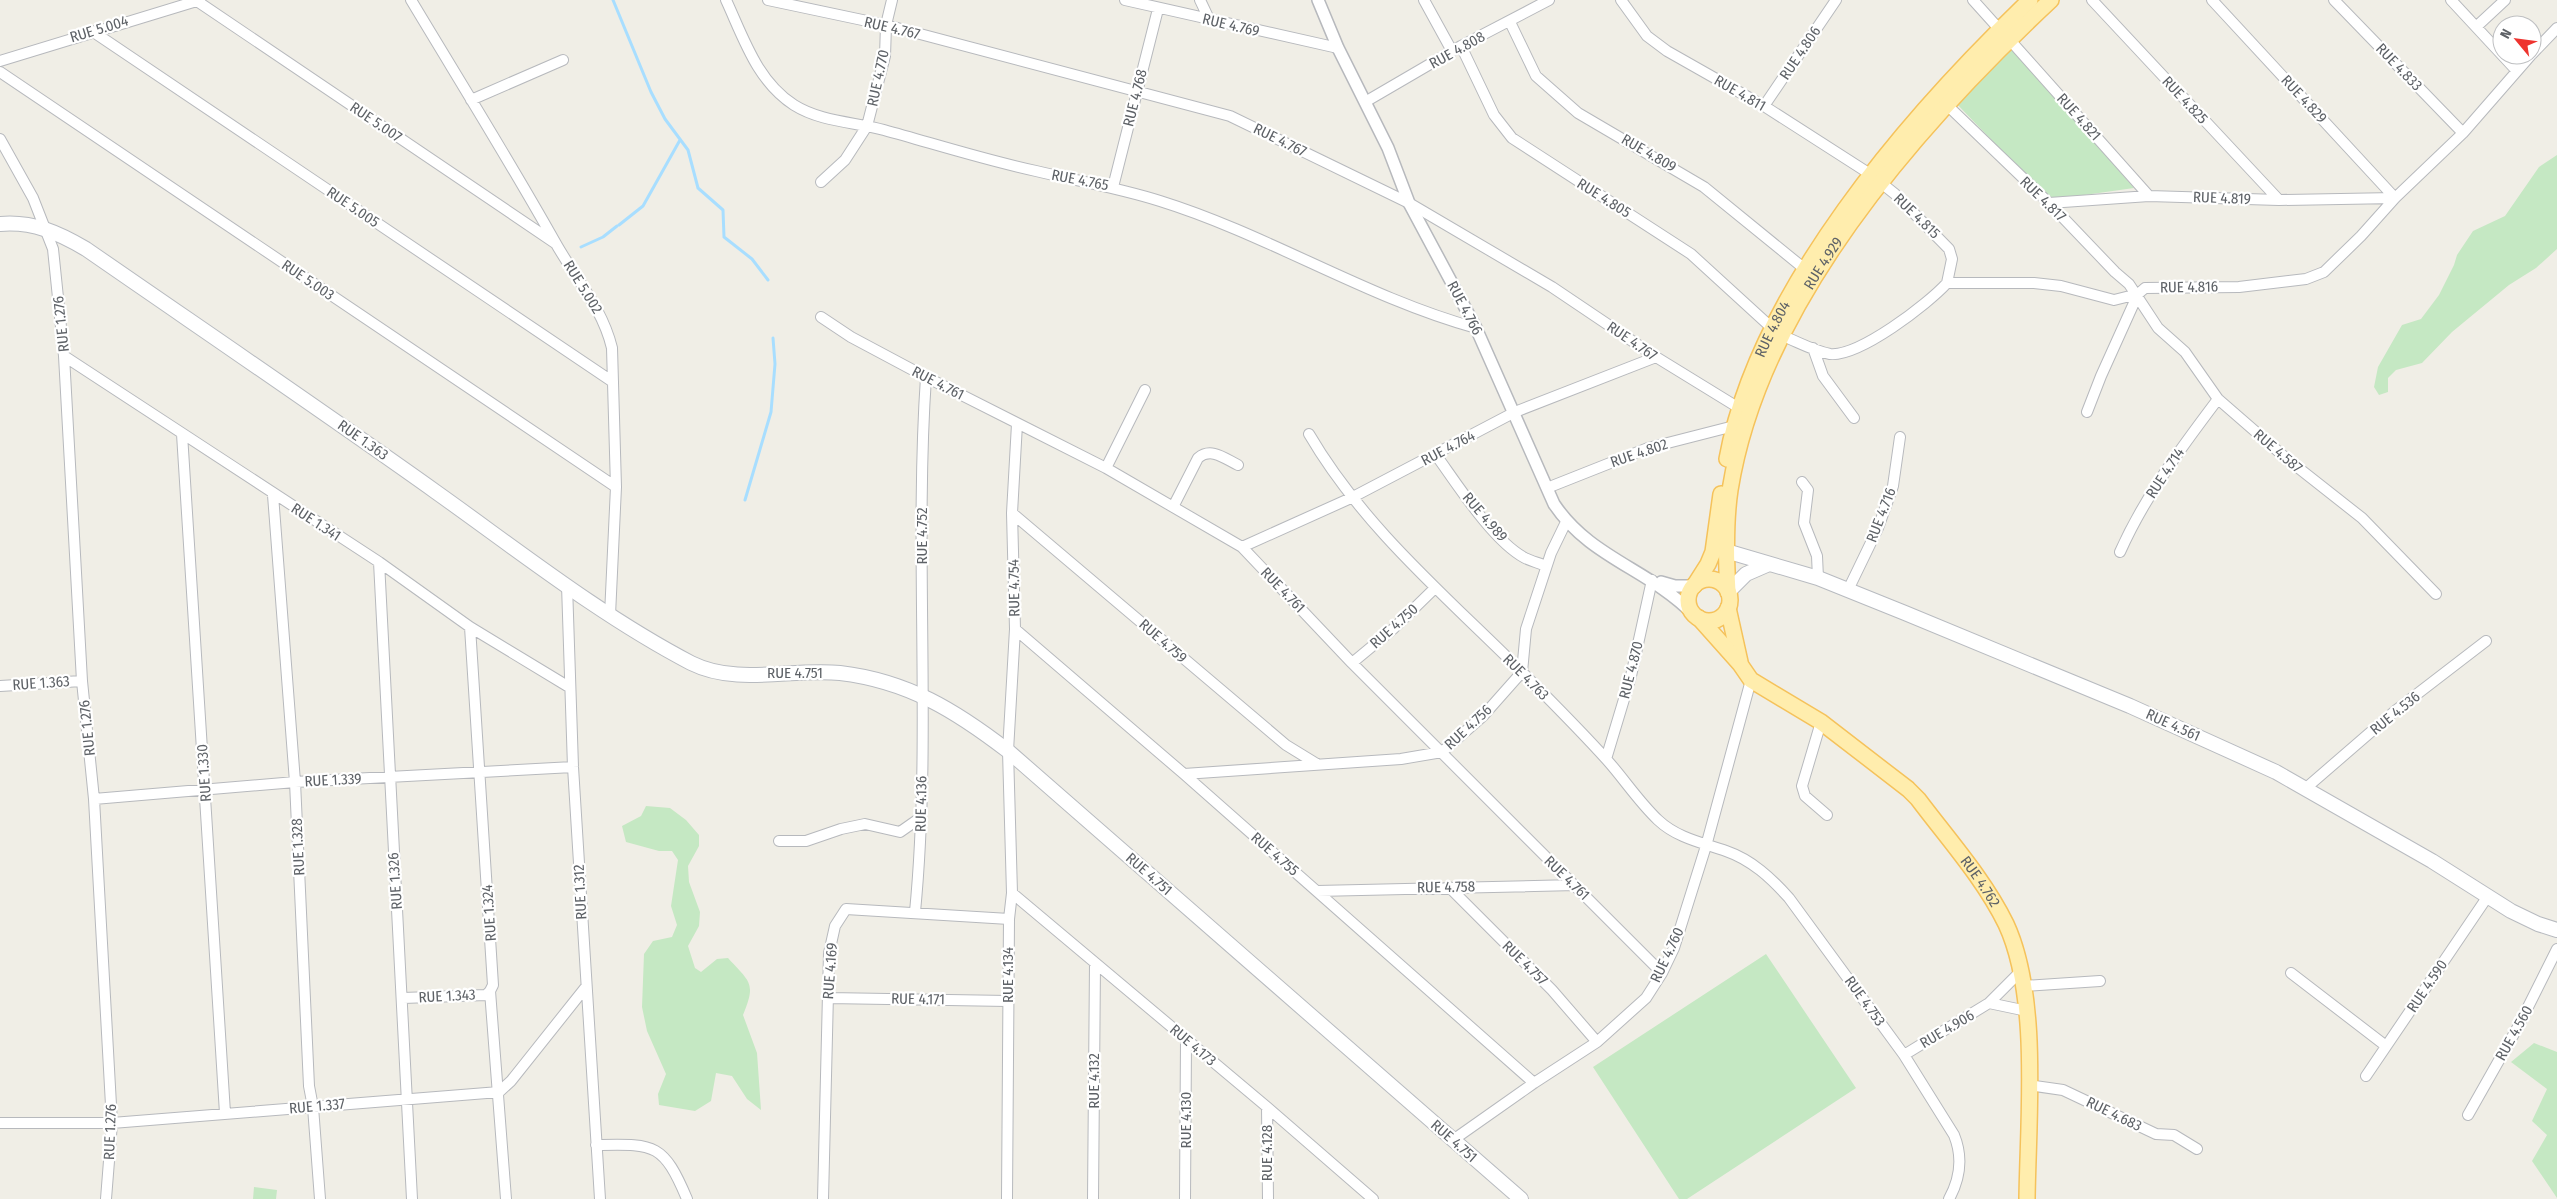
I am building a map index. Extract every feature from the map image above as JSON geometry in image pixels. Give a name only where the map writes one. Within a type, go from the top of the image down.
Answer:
[{"type":"main road","name":"RUE 4.804","points":[[1694,586],[1713,552],[1734,426],[1739,408],[1778,333],[1806,270],[1946,86],[2004,34],[2030,0]]},
{"type":"main road","name":"RUE 4.929","points":[[1728,592],[1726,551],[1730,492],[1735,463],[1756,394],[1778,333],[1825,261],[1875,178],[1947,105],[2004,34],[2051,0]]},
{"type":"main road","name":"RUE 1.363","points":[[0,224],[23,224],[46,229],[65,236],[86,249],[328,415],[610,615],[692,663],[721,674]]},
{"type":"main road","name":"RUE 4.561","points":[[1726,551],[1818,578],[1848,590],[2130,706],[2276,772],[2529,920],[2557,930]]},
{"type":"main road","points":[[1728,592],[1746,574],[1769,564]]},
{"type":"main road","points":[[1706,580],[1712,580],[1724,586],[1728,592],[1731,628],[1740,664],[1696,616],[1688,603],[1694,586],[1706,580]]},
{"type":"main road","points":[[1696,616],[1710,621],[1716,620],[1728,608]]},
{"type":"main road","name":"RUE 4.762","points":[[1740,664],[1751,680],[1821,722],[1898,780],[1918,799],[1996,906],[2012,941],[2022,979],[2027,1011],[2027,1199]]},
{"type":"main road","name":"RUE 4.751","points":[[721,674],[840,673],[923,695],[969,721],[1008,752],[1521,1199]]},
{"type":"street","name":"RUE 5.002","points":[[411,0],[532,199],[556,243],[602,316],[612,348],[616,487],[610,615]]},
{"type":"street","name":"RUE 4.765","points":[[726,0],[745,45],[762,74],[780,94],[796,106],[815,114],[853,125],[867,126],[1035,171],[1113,186],[1238,230],[1413,308],[1476,328]]},
{"type":"street","name":"RUE 4.767","points":[[768,0],[886,26],[1137,90],[1230,116],[1409,203],[1552,288],[1656,358],[1739,408]]},
{"type":"street","name":"RUE 4.770","points":[[820,182],[846,160],[867,126],[885,56],[886,26],[892,0]]},
{"type":"street","name":"RUE 4.769","points":[[1125,0],[1158,9],[1338,48]]},
{"type":"street","points":[[1200,0],[1209,20]]},
{"type":"street","name":"RUE 4.766","points":[[1318,0],[1338,48],[1388,148],[1409,203],[1476,328],[1515,412],[1547,488],[1566,522],[1601,552],[1652,580],[1680,600],[1696,616]]},
{"type":"street","name":"RUE 4.805","points":[[1424,0],[1456,49],[1494,115],[1512,138],[1692,254],[1778,333]]},
{"type":"street","name":"RUE 4.808","points":[[1365,102],[1456,49],[1549,0]]},
{"type":"street","name":"RUE 4.811","points":[[1621,0],[1655,43],[1764,106],[1875,178]]},
{"type":"street","name":"RUE 4.806","points":[[1764,106],[1836,0]]},
{"type":"street","name":"RUE 4.821","points":[[1973,0],[2149,196]]},
{"type":"street","name":"RUE 4.825","points":[[2092,0],[2279,200]]},
{"type":"street","name":"RUE 4.829","points":[[2212,0],[2395,198]]},
{"type":"street","name":"RUE 4.833","points":[[2334,0],[2463,133]]},
{"type":"street","points":[[2451,0],[2516,70]]},
{"type":"street","points":[[2476,27],[2505,0]]},
{"type":"street","name":"RUE 5.004","points":[[0,61],[92,31],[198,1]]},
{"type":"street","name":"RUE 5.007","points":[[198,1],[556,243]]},
{"type":"street","name":"RUE 4.768","points":[[1113,186],[1158,9]]},
{"type":"street","name":"RUE 4.809","points":[[1510,22],[1536,76],[1578,113],[1704,187],[1806,270]]},
{"type":"street","name":"RUE 4.816","points":[[2542,44],[2557,28]]},
{"type":"street","name":"RUE 5.005","points":[[92,31],[613,382]]},
{"type":"street","points":[[471,100],[562,60]]},
{"type":"street","name":"RUE 4.816","points":[[1947,283],[2034,282],[2061,286],[2114,300],[2138,294],[2145,288],[2239,287],[2316,276],[2332,265],[2395,198],[2463,133],[2521,65]]},
{"type":"street","name":"RUE 5.003","points":[[0,72],[616,487]]},
{"type":"street","name":"RUE 4.817","points":[[1947,105],[2049,203],[2138,294]]},
{"type":"street","name":"RUE 1.276","points":[[0,139],[33,198],[53,249],[64,356],[82,681],[94,799],[112,1123],[106,1199]]},
{"type":"street","name":"RUE 4.815","points":[[1875,178],[1906,205],[1949,249],[1952,259],[1947,283]]},
{"type":"street","name":"RUE 4.819","points":[[2049,203],[2149,196],[2279,200],[2395,198]]},
{"type":"street","points":[[1778,333],[1829,354],[1850,351],[1884,332],[1933,298],[1947,283]]},
{"type":"street","points":[[2087,412],[2138,294]]},
{"type":"street","name":"RUE 4.587","points":[[2138,294],[2158,328],[2185,352],[2218,399],[2287,459],[2362,518],[2436,594]]},
{"type":"street","name":"RUE 4.761","points":[[821,317],[852,337],[926,377],[1106,468],[1242,547],[1352,663],[1662,973]]},
{"type":"street","points":[[1813,348],[1823,376],[1854,418]]},
{"type":"street","name":"RUE 1.341","points":[[64,356],[273,495],[378,562],[470,627],[569,687]]},
{"type":"street","name":"RUE 4.764","points":[[1242,547],[1351,498],[1515,412],[1656,358]]},
{"type":"street","name":"RUE 4.752","points":[[923,695],[922,540],[926,377]]},
{"type":"street","points":[[1106,468],[1145,390]]},
{"type":"street","name":"RUE 4.714","points":[[2120,552],[2129,531],[2168,465],[2218,399]]},
{"type":"street","name":"RUE 4.754","points":[[1008,752],[1014,629],[1012,513],[1017,424]]},
{"type":"street","name":"RUE 4.802","points":[[1547,488],[1648,448],[1734,426]]},
{"type":"street","name":"RUE 1.330","points":[[182,434],[224,1113]]},
{"type":"street","name":"RUE 4.763","points":[[1309,434],[1351,498],[1434,588],[1522,672],[1606,759],[1659,821],[1684,837],[1706,846]]},
{"type":"street","name":"RUE 4.716","points":[[1848,590],[1878,528],[1893,486],[1900,437]]},
{"type":"street","points":[[1173,507],[1198,458],[1204,453],[1211,452],[1238,465]]},
{"type":"street","name":"RUE 4.989","points":[[1436,455],[1480,515],[1506,542],[1525,558],[1546,566]]},
{"type":"street","points":[[1802,482],[1808,490],[1804,523],[1817,556],[1818,578]]},
{"type":"street","name":"RUE 1.328","points":[[273,495],[295,782],[309,1086],[313,1107],[320,1199]]},
{"type":"street","name":"RUE 4.759","points":[[1012,513],[1286,746],[1317,764]]},
{"type":"street","points":[[1522,672],[1526,628],[1546,566],[1566,522]]},
{"type":"street","name":"RUE 1.326","points":[[378,562],[403,998],[405,1098],[412,1199]]},
{"type":"street","name":"RUE 4.766","points":[[1652,580],[1675,586],[1694,586]]},
{"type":"street","name":"RUE 4.870","points":[[1606,759],[1631,676],[1652,580]]},
{"type":"street","name":"RUE 1.312","points":[[567,585],[573,767],[585,988],[600,1199]]},
{"type":"street","name":"RUE 4.750","points":[[1352,663],[1393,629],[1434,588]]},
{"type":"street","name":"RUE 1.324","points":[[470,627],[493,985],[490,991],[506,1199]]},
{"type":"street","name":"RUE 4.755","points":[[1014,629],[1184,774],[1534,1083]]},
{"type":"street","name":"RUE 4.536","points":[[2306,788],[2395,712],[2486,642]]},
{"type":"street","name":"RUE 4.756","points":[[1184,774],[1401,759],[1442,752],[1483,716],[1522,672]]},
{"type":"street","name":"RUE 4.760","points":[[1453,1140],[1534,1083],[1598,1042],[1646,998],[1662,973],[1674,948],[1706,846],[1751,680]]},
{"type":"street","name":"RUE 1.363","points":[[0,686],[82,681]]},
{"type":"street","name":"RUE 4.136","points":[[915,912],[921,848],[923,695]]},
{"type":"street","points":[[1821,722],[1802,786],[1805,796],[1827,814]]},
{"type":"street","name":"RUE 4.134","points":[[1007,1199],[1009,919],[1012,892],[1008,752]]},
{"type":"street","name":"RUE 1.339","points":[[94,799],[295,782],[573,767]]},
{"type":"street","points":[[779,841],[806,841],[841,829],[865,824],[900,832],[920,818]]},
{"type":"street","name":"RUE 4.753","points":[[1706,846],[1727,852],[1752,864],[1773,879],[1801,913],[1904,1054],[1954,1135],[1959,1148],[1960,1160],[1956,1186],[1949,1199]]},
{"type":"street","name":"RUE 4.758","points":[[1317,891],[1576,885]]},
{"type":"street","name":"RUE 4.757","points":[[1449,887],[1552,990],[1598,1042]]},
{"type":"street","name":"RUE 4.173","points":[[1012,892],[1373,1199]]},
{"type":"street","name":"RUE 4.590","points":[[2366,1076],[2488,896]]},
{"type":"street","name":"RUE 4.169","points":[[823,1199],[829,953],[835,926],[846,909],[1009,919]]},
{"type":"street","name":"RUE 4.560","points":[[2468,1115],[2519,1025],[2557,949]]},
{"type":"street","name":"RUE 4.132","points":[[1093,1199],[1095,963]]},
{"type":"street","points":[[2291,973],[2386,1046]]},
{"type":"street","points":[[2022,979],[2100,981]]},
{"type":"street","name":"RUE 4.906","points":[[1904,1054],[1989,1003],[2022,979]]},
{"type":"street","points":[[499,1092],[518,1073],[585,988]]},
{"type":"street","name":"RUE 1.343","points":[[403,998],[486,995],[490,991]]},
{"type":"street","name":"RUE 4.171","points":[[828,998],[1008,1001]]},
{"type":"street","name":"RUE 4.906","points":[[1989,1003],[2027,1011]]},
{"type":"street","name":"RUE 4.130","points":[[1185,1199],[1186,1040]]},
{"type":"street","name":"RUE 4.683","points":[[2028,1084],[2063,1090],[2156,1134],[2174,1135],[2197,1149]]},
{"type":"street","name":"RUE 1.337","points":[[0,1123],[112,1123],[405,1098],[499,1092]]},
{"type":"street","name":"RUE 4.128","points":[[1267,1107],[1268,1199]]},
{"type":"street","points":[[596,1145],[644,1145],[661,1154],[676,1171],[687,1199]]},
{"type":"street","points":[[1357,1186],[1357,1199]]},
{"type":"green space","points":[[2011,46],[2134,188],[2049,200],[1954,101]]},
{"type":"green space","points":[[2557,155],[2557,249],[2536,268],[2509,285],[2452,332],[2422,363],[2396,370],[2388,378],[2388,392],[2379,395],[2374,387],[2378,367],[2402,325],[2421,319],[2439,295],[2457,255],[2473,231],[2505,216],[2539,167]]},
{"type":"green space","points":[[646,806],[670,808],[686,820],[699,835],[699,846],[688,866],[689,882],[700,912],[699,926],[688,946],[695,968],[701,972],[717,959],[728,958],[749,984],[749,996],[743,1015],[757,1053],[761,1110],[747,1099],[732,1076],[716,1073],[711,1101],[695,1111],[659,1105],[658,1094],[666,1074],[647,1031],[642,1007],[644,954],[653,941],[672,937],[677,925],[671,906],[678,860],[672,851],[659,851],[626,842],[622,826],[641,816]]},
{"type":"green space","points":[[1766,954],[1856,1088],[1687,1199],[1679,1199],[1593,1067]]},
{"type":"green space","points":[[2534,1043],[2557,1052],[2557,1198],[2532,1161],[2547,1135],[2532,1121],[2547,1089],[2511,1062]]},
{"type":"green space","points":[[254,1187],[277,1190],[276,1199],[253,1199]]},
{"type":"waterway","points":[[613,0],[651,92],[665,119],[688,150],[698,188],[723,210],[724,237],[752,259],[768,280]]},
{"type":"waterway","points":[[619,225],[643,206],[680,140]]},
{"type":"waterway","points":[[581,247],[603,237],[617,226]]},
{"type":"waterway","points":[[745,500],[771,412],[775,364],[773,338]]}]
